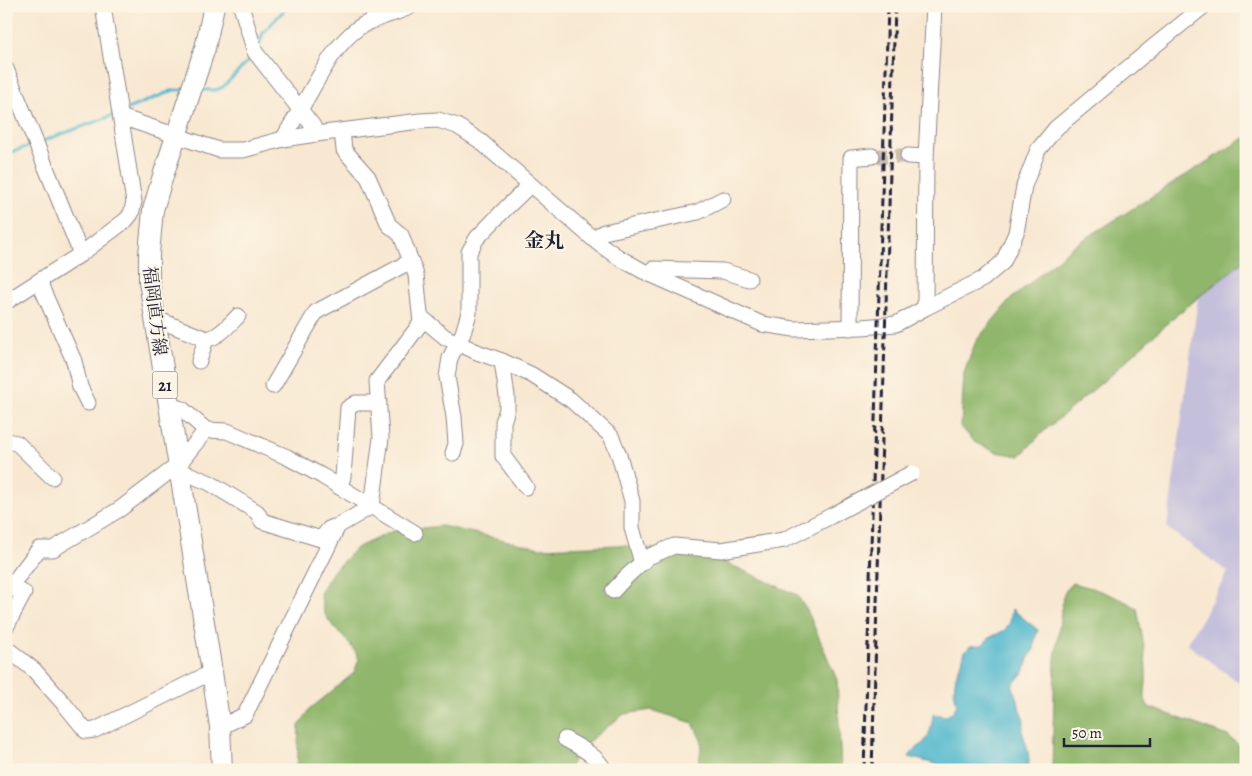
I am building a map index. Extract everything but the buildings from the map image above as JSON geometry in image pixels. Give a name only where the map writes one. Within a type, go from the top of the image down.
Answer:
[{"type":"main road","name":"福岡直方線","points":[[214,6],[205,48],[153,210],[149,254],[149,281],[212,672],[220,728],[222,770]]},
{"type":"street","points":[[6,302],[81,254],[131,214],[134,202],[103,6]]},
{"type":"street","points":[[241,6],[255,52],[313,126],[316,134]]},
{"type":"street","points":[[283,138],[340,44],[359,27],[380,17],[403,11],[411,6]]},
{"type":"street","points":[[925,308],[926,157],[934,6]]},
{"type":"street","points":[[121,117],[220,150],[243,150],[283,138],[420,120],[438,120],[457,126],[480,142],[593,238],[618,257],[649,274],[762,324],[794,329],[850,328],[896,324],[982,279],[1003,262],[1016,233],[1024,186],[1038,150],[1056,128],[1204,6]]},
{"type":"street","points":[[6,69],[81,254]]},
{"type":"street","points":[[342,131],[344,150],[368,177],[389,225],[401,235],[416,275],[421,317],[421,324],[377,381],[381,438],[372,506]]},
{"type":"street","points":[[850,328],[851,158],[872,156]]},
{"type":"street","points":[[908,156],[926,157]]},
{"type":"street","points":[[453,452],[456,444],[454,417],[447,377],[450,358],[463,333],[469,313],[469,252],[483,230],[530,185]]},
{"type":"street","points":[[593,238],[604,232],[698,212],[723,199]]},
{"type":"street","points":[[273,386],[316,312],[410,260]]},
{"type":"street","points":[[649,274],[653,270],[723,271],[749,279]]},
{"type":"street","points":[[40,281],[74,362],[80,387],[88,403]]},
{"type":"street","points":[[154,318],[206,339],[212,338],[229,326],[238,316]]},
{"type":"street","points":[[421,317],[445,337],[532,375],[571,400],[611,436],[619,455],[632,501],[632,528],[642,563]]},
{"type":"street","points":[[199,361],[206,339]]},
{"type":"street","points":[[502,361],[508,396],[503,422],[503,456],[526,487]]},
{"type":"street","points":[[339,487],[343,477],[348,408],[356,403],[379,403]]},
{"type":"street","points":[[168,406],[182,409],[206,430],[227,431],[287,457],[416,534]]},
{"type":"street","points":[[6,627],[24,593],[8,586],[38,549],[53,549],[120,509],[179,469],[206,430]]},
{"type":"street","points":[[6,440],[17,443],[52,476]]},
{"type":"street","points":[[179,469],[210,483],[258,512],[262,521],[321,539],[329,529],[338,526],[372,506]]},
{"type":"street","points":[[613,591],[648,557],[674,546],[721,550],[784,540],[912,473]]},
{"type":"street","points":[[220,728],[244,715],[338,526]]},
{"type":"street","points":[[6,648],[34,670],[66,705],[86,732],[95,730],[212,672]]},
{"type":"street","points":[[565,740],[586,751],[600,763],[604,770]]},
{"type":"shaded area","points":[[1246,223],[1246,688],[1187,644],[1228,572],[1167,528],[1200,283]]},
{"type":"green space","points":[[1246,137],[1246,259],[1173,318],[1107,378],[1042,433],[1020,456],[996,452],[976,443],[961,427],[964,373],[976,341],[1010,300],[1072,247]]},
{"type":"green space","points":[[442,526],[540,548],[617,545],[694,553],[729,564],[797,595],[808,612],[837,680],[841,770],[694,770],[699,761],[702,742],[693,723],[652,710],[624,714],[579,749],[568,770],[297,770],[299,726],[310,709],[354,673],[359,659],[352,647],[326,616],[320,593],[334,570],[356,548],[393,531]]},
{"type":"green space","points":[[1072,583],[1106,593],[1137,608],[1146,662],[1145,698],[1149,707],[1228,736],[1246,751],[1246,770],[1052,770],[1055,659],[1063,596]]},
{"type":"water","points":[[1012,609],[1038,630],[1034,649],[1028,659],[1025,670],[1012,686],[1024,720],[1022,731],[1028,755],[1028,770],[959,770],[909,757],[928,736],[933,714],[947,716],[957,705],[954,691],[955,681],[965,651],[970,646],[982,645],[989,638],[1005,630],[1010,622]]},
{"type":"waterway","points":[[259,45],[263,33],[288,6]]},
{"type":"waterway","points":[[198,90],[216,90],[223,87],[253,56]]},
{"type":"waterway","points":[[125,110],[174,90],[184,90]]},
{"type":"waterway","points":[[40,142],[117,114]]},
{"type":"waterway","points":[[6,154],[32,145]]},
{"type":"tunnel","points":[[872,156],[908,156]]},
{"type":"railway","points":[[864,770],[888,6]]},
{"type":"railway","points":[[872,770],[895,6]]},
{"type":"district","name":"金丸","points":[[544,240]]}]
